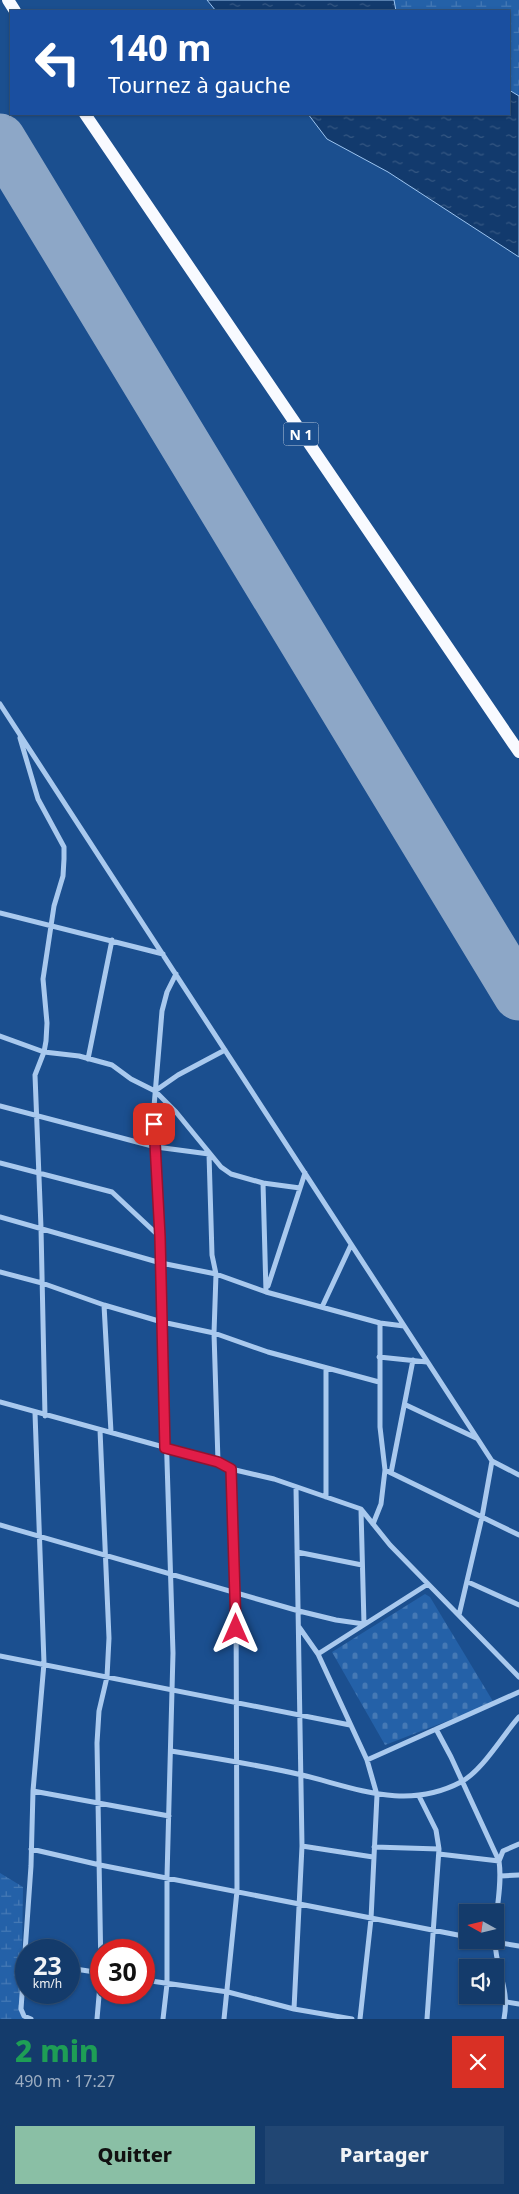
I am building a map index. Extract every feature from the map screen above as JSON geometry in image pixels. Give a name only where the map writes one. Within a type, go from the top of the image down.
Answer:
[{"type":"highway","name":"N 1","points":[[86,115],[295,426],[519,752]]},
{"type":"street","points":[[0,704],[492,1461],[519,1475]]},
{"type":"street","points":[[18,730],[38,799],[64,847],[63,876],[54,906],[44,979],[47,1023],[44,1052],[35,1075],[46,1416]]},
{"type":"street","points":[[0,913],[163,954]]},
{"type":"street","points":[[88,1059],[112,940]]},
{"type":"street","points":[[163,2019],[166,1984],[173,1653],[165,1448],[161,1262],[154,1124],[162,1011],[167,992],[176,974]]},
{"type":"street","points":[[0,1036],[44,1052],[88,1059],[115,1067],[131,1079],[155,1091],[176,1112],[209,1154],[221,1167],[231,1174],[263,1183],[300,1188]]},
{"type":"street","points":[[155,1091],[178,1075],[225,1050]]},
{"type":"street","points":[[0,1106],[156,1147],[209,1154]]},
{"type":"street","points":[[209,1154],[212,1255],[216,1274],[214,1333],[218,1462]]},
{"type":"street","points":[[0,1163],[112,1192],[160,1237]]},
{"type":"street","points":[[266,1292],[305,1172]]},
{"type":"street","points":[[263,1183],[266,1292]]},
{"type":"street","points":[[0,1217],[161,1262],[216,1274],[266,1292],[380,1323],[404,1326]]},
{"type":"street","points":[[322,1307],[351,1245]]},
{"type":"street","points":[[0,1272],[162,1322],[214,1333],[326,1368],[379,1382]]},
{"type":"street","points":[[104,1305],[111,1432]]},
{"type":"street","points":[[373,1524],[381,1504],[385,1470],[380,1427],[380,1323]]},
{"type":"street","points":[[380,1357],[427,1362]]},
{"type":"street","points":[[391,1473],[406,1405],[413,1360]]},
{"type":"street","points":[[326,1368],[326,1497]]},
{"type":"street","points":[[0,1402],[218,1462],[231,1469],[274,1479],[361,1510],[390,1545],[519,1677]]},
{"type":"street","points":[[406,1405],[477,1438]]},
{"type":"street","points":[[26,1939],[30,1849],[44,1663],[35,1413]]},
{"type":"street","points":[[100,1430],[109,1638],[108,1677],[99,1710],[98,1803],[101,1939]]},
{"type":"street","points":[[459,1615],[482,1517],[492,1461]]},
{"type":"street","points":[[224,2019],[237,1891],[236,1593],[231,1469]]},
{"type":"street","points":[[385,1470],[519,1535]]},
{"type":"street","points":[[294,2009],[301,1904],[302,1846],[296,1487]]},
{"type":"street","points":[[361,1510],[364,1624]]},
{"type":"street","points":[[0,1525],[298,1611],[364,1624]]},
{"type":"street","points":[[297,1552],[362,1565]]},
{"type":"street","points":[[468,1582],[519,1605]]},
{"type":"street","points":[[318,1654],[428,1584]]},
{"type":"street","points":[[299,1627],[318,1654],[367,1760],[377,1795],[372,1857],[371,1919],[360,2019]]},
{"type":"street","points":[[0,1656],[44,1663],[350,1725]]},
{"type":"street","points":[[367,1760],[519,1692]]},
{"type":"street","points":[[171,1751],[302,1775],[377,1795],[419,1796],[462,1782],[475,1770],[519,1717]]},
{"type":"street","points":[[436,1729],[499,1861],[501,1876],[498,1904]]},
{"type":"street","points":[[34,1791],[169,1816]]},
{"type":"street","points":[[419,1796],[436,1830],[439,1852],[435,1931],[427,2019]]},
{"type":"street","points":[[499,1861],[503,1851],[519,1844]]},
{"type":"street","points":[[302,1846],[372,1857]]},
{"type":"street","points":[[374,1847],[439,1852],[499,1861]]},
{"type":"street","points":[[30,1849],[100,1865],[459,1935]]},
{"type":"street","points":[[501,1876],[519,1875]]},
{"type":"street","points":[[504,1944],[519,1946]]},
{"type":"street","points":[[496,1949],[507,2002],[504,2019]]},
{"type":"street","points":[[155,1982],[228,1992],[294,2009],[352,2019]]},
{"type":"street","points":[[507,2002],[519,2004]]},
{"type":"street","points":[[21,2004],[24,2016],[31,2019]]},
{"type":"street","points":[[97,2019],[98,2004]]},
{"type":"green space","points":[[394,0],[519,0],[519,96],[510,91],[510,10],[396,10]]},
{"type":"green space","points":[[425,1594],[430,1597],[494,1703],[385,1745],[332,1652]]},
{"type":"green space","points":[[0,1873],[23,1887],[22,1939],[15,1939],[15,2004],[21,2004],[21,2015],[27,2019],[0,2019]]},
{"type":"water","points":[[207,0],[394,0],[396,10],[215,10]]},
{"type":"water","points":[[510,91],[519,96],[519,257],[388,172],[327,139],[309,115],[510,115]]},
{"type":"runway","points":[[0,139],[519,995]]},
{"type":"route","points":[[154,1124],[160,1237],[165,1448],[218,1462],[231,1469],[236,1629]]}]
